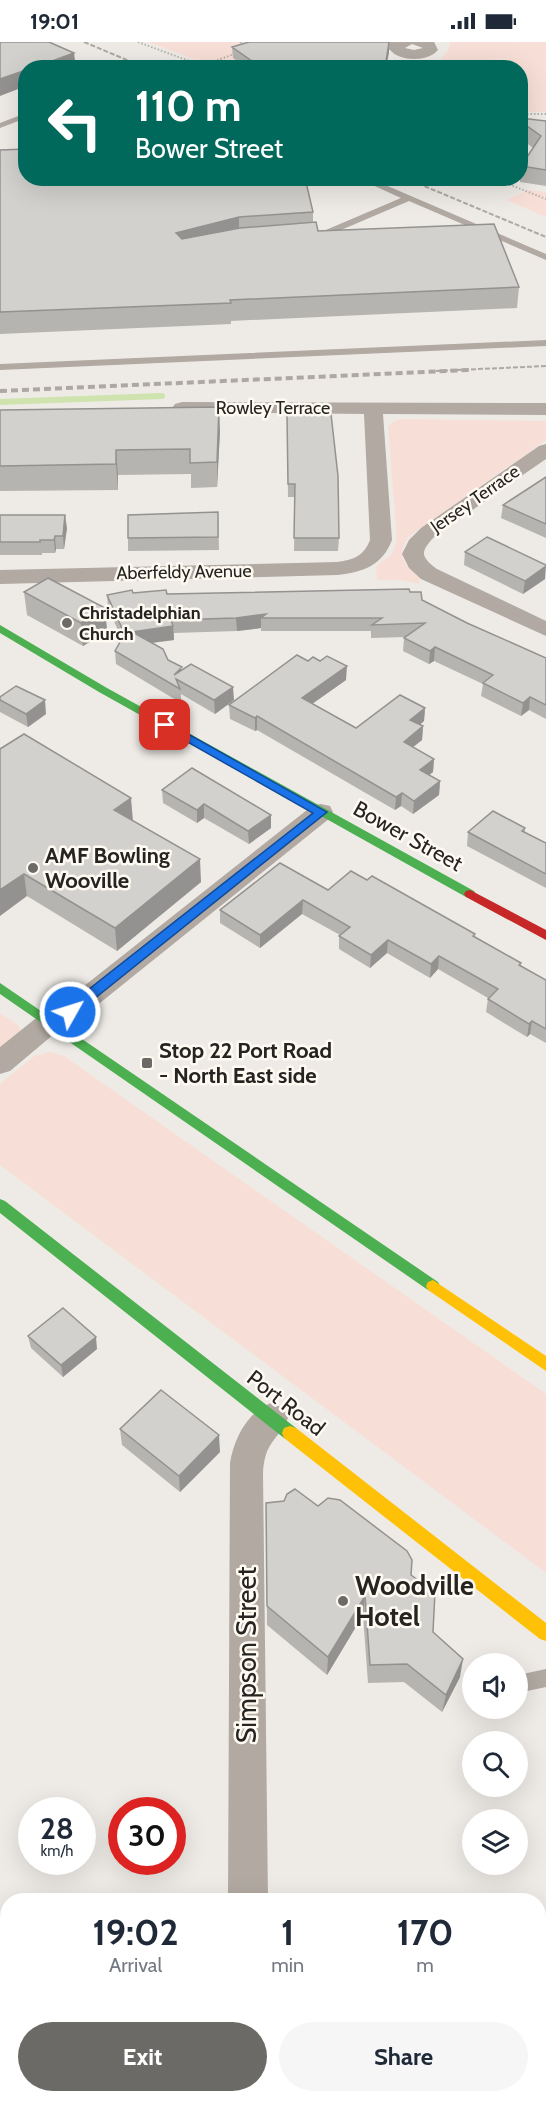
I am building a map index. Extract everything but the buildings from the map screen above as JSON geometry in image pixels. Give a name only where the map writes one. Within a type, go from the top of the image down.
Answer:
[{"type":"main road","name":"Bower Street","points":[[0,628],[102,690],[546,936]]},
{"type":"main road","points":[[0,988],[546,1364]]},
{"type":"main road","name":"Port Road","points":[[0,1205],[546,1633]]},
{"type":"street","points":[[327,42],[408,50]]},
{"type":"street","name":"Aberfeldy Avenue","points":[[0,577],[301,569],[349,567],[367,562],[379,551],[381,540],[373,408]]},
{"type":"street","name":"Rowley Terrace","points":[[164,409],[546,410]]},
{"type":"street","name":"Jersey Terrace","points":[[546,450],[428,532],[413,546],[412,555],[415,564],[429,574],[546,628]]},
{"type":"street","points":[[0,1063],[50,1022],[70,1012],[321,812]]},
{"type":"street","name":"Simpson Street","points":[[248,1893],[247,1457],[254,1437],[271,1418]]},
{"type":"lane","points":[[0,126],[18,118]]},
{"type":"lane","points":[[379,186],[546,257]]},
{"type":"lane","points":[[307,240],[330,233],[407,199]]},
{"type":"lane","points":[[0,367],[546,343]]},
{"type":"lane","points":[[528,1682],[546,1677]]},
{"type":"path","points":[[138,42],[188,60]]},
{"type":"path","points":[[219,60],[237,53],[242,42]]},
{"type":"path","points":[[528,114],[546,114]]},
{"type":"path","points":[[513,186],[546,199]]},
{"type":"shaded area","points":[[148,42],[244,42],[246,43],[244,53],[250,60],[196,60]]},
{"type":"shaded area","points":[[450,42],[546,42],[546,112],[528,112],[528,60],[440,60]]},
{"type":"shaded area","points":[[528,190],[546,192],[546,217],[506,200]]},
{"type":"shaded area","points":[[399,419],[546,421],[546,440],[408,537],[404,543],[402,555],[406,564],[420,578],[419,584],[400,580],[377,580],[376,566],[391,555],[397,541],[388,425]]},
{"type":"shaded area","points":[[0,1013],[17,1024],[21,1030],[0,1049]]},
{"type":"shaded area","points":[[50,1052],[64,1056],[546,1394],[546,1573],[0,1165],[0,1084],[34,1056]]},
{"type":"waterway","points":[[0,402],[162,396]]},
{"type":"railway","points":[[84,42],[127,60]]},
{"type":"railway","points":[[424,186],[546,237]]},
{"type":"railway","points":[[436,371],[546,366]]},
{"type":"railway","points":[[0,391],[469,370]]},
{"type":"traffic: fast","points":[[0,628],[103,690],[470,894]]},
{"type":"traffic: fast","points":[[0,988],[433,1286]]},
{"type":"traffic: fast","points":[[0,1205],[290,1433]]},
{"type":"traffic: slow","points":[[433,1286],[546,1364]]},
{"type":"traffic: slow","points":[[290,1433],[546,1633]]},
{"type":"traffic: jam","points":[[470,894],[546,936]]},
{"type":"place","name":"Christadelphian Church","points":[[67,623]]},
{"type":"place","name":"AMF Bowling Wooville","points":[[33,868]]},
{"type":"place","name":"Stop 22 Port Road - North East side","points":[[147,1063]]},
{"type":"place","name":"Woodville Hotel","points":[[343,1601]]},
{"type":"route","points":[[70,1012],[321,812],[165,725]]}]
